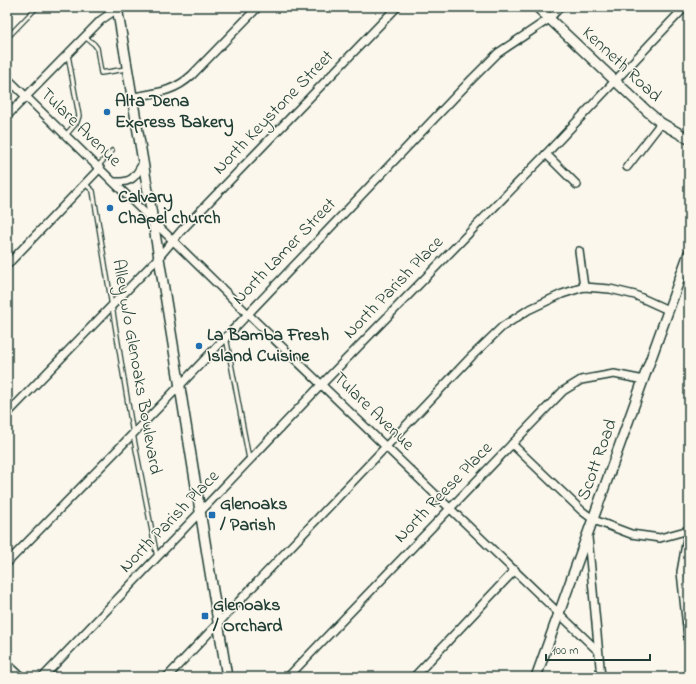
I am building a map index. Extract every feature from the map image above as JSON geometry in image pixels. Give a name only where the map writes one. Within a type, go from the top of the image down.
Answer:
[{"type":"main road","name":"Kenneth Road","points":[[537,7],[614,81],[661,123],[689,139]]},
{"type":"main road","points":[[117,8],[227,677]]},
{"type":"main road","name":"Scott Road","points":[[536,677],[588,537],[689,253]]},
{"type":"main road","points":[[7,665],[20,677]]},
{"type":"street","points":[[132,97],[164,92],[183,83],[258,7]]},
{"type":"street","name":"North Keystone Street","points":[[7,414],[159,257],[172,240],[397,7]]},
{"type":"street","name":"North Lamer Street","points":[[7,563],[133,434],[472,79],[498,53],[549,19],[560,7]]},
{"type":"street","name":"North Parish Place","points":[[43,677],[249,460],[546,154],[685,7]]},
{"type":"street","points":[[7,116],[84,36],[101,20],[117,8]]},
{"type":"street","name":"Tulare Avenue","points":[[7,78],[248,314],[598,651]]},
{"type":"street","points":[[627,167],[661,123]]},
{"type":"street","points":[[546,154],[576,185]]},
{"type":"street","points":[[114,182],[129,181],[138,172],[143,163]]},
{"type":"street","points":[[7,265],[85,184],[99,167]]},
{"type":"street","points":[[579,251],[584,287]]},
{"type":"street","points":[[167,677],[472,356],[502,327],[528,310],[562,294],[584,287],[610,289],[635,295],[668,310]]},
{"type":"street","name":"North Reese Place","points":[[288,677],[563,390],[581,380],[614,374],[644,380]]},
{"type":"street","points":[[512,444],[582,512],[594,520],[631,534],[660,538],[689,529],[681,572],[689,647]]},
{"type":"street","points":[[588,537],[601,677]]},
{"type":"street","points":[[414,677],[514,570]]},
{"type":"lane","points":[[7,38],[37,7]]},
{"type":"lane","points":[[84,36],[97,48],[101,73],[127,69]]},
{"type":"lane","points":[[66,135],[77,122],[79,116],[68,54]]},
{"type":"lane","points":[[99,167],[112,151]]},
{"type":"lane","name":"Alley w/o Glenoaks Boulevard","points":[[85,184],[93,191],[133,434],[157,558]]},
{"type":"lane","points":[[226,336],[249,460]]},
{"type":"place","name":"Alta Dena Express Bakery","points":[[107,112]]},
{"type":"place","name":"Calvary Chapel church","points":[[110,208]]},
{"type":"place","name":"La Bamba Fresh Island Cuisine","points":[[199,346]]},
{"type":"place","name":"Glenoaks / Parish","points":[[212,515]]},
{"type":"place","name":"Glenoaks / Orchard","points":[[205,616]]}]
